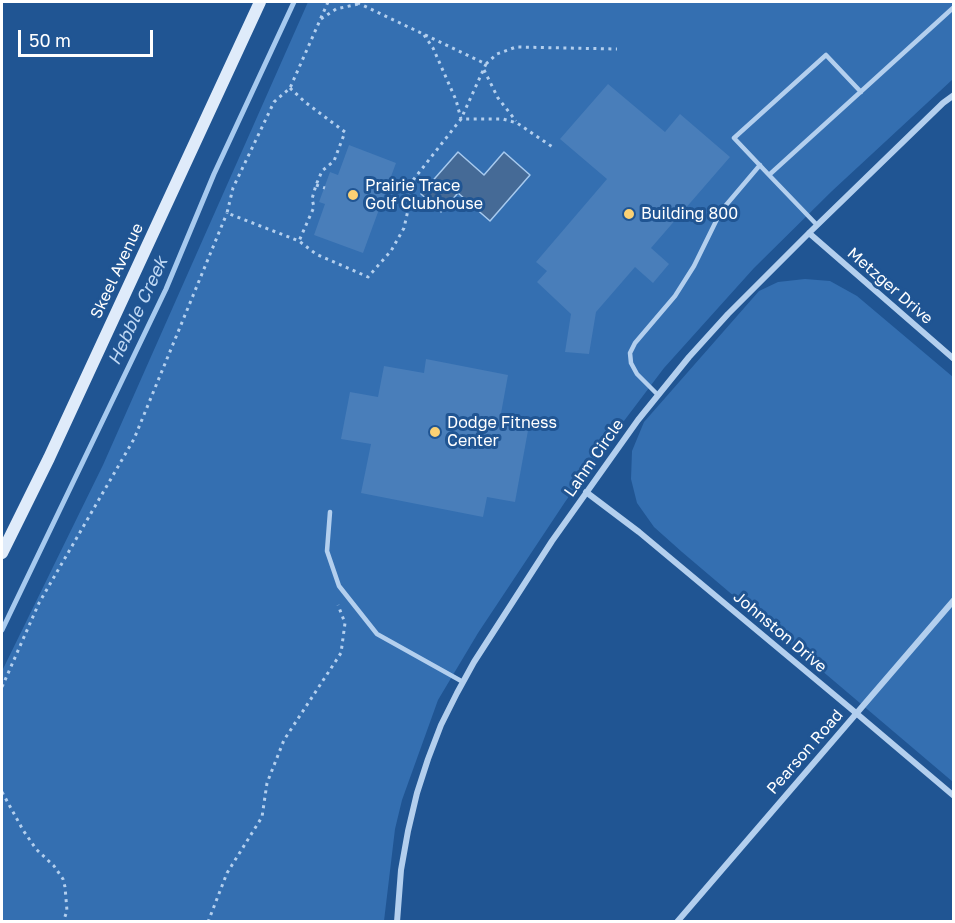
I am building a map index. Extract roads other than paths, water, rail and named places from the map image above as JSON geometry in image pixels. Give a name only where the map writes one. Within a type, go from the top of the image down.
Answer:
[{"type":"street","name":"Skeel Avenue","points":[[2,554],[49,458],[260,2]]},
{"type":"street","name":"Lahm Circle","points":[[397,921],[401,870],[408,831],[417,793],[441,725],[474,662],[552,541],[638,420],[688,357],[817,225],[954,95]]},
{"type":"street","name":"Metzger Drive","points":[[809,233],[954,359]]},
{"type":"street","name":"Johnston Drive","points":[[586,492],[639,532],[954,796]]},
{"type":"street","name":"Pearson Road","points":[[677,921],[954,600]]},
{"type":"lane","points":[[769,175],[954,7]]},
{"type":"lane","points":[[817,225],[734,138],[826,55],[861,92]]},
{"type":"lane","points":[[658,395],[637,374],[631,363],[630,353],[635,343],[675,296],[694,266],[721,211],[760,165]]},
{"type":"lane","points":[[330,512],[327,551],[339,586],[377,634],[463,682]]},
{"type":"waterway","name":"Hebble Creek","points":[[2,630],[166,289],[214,174],[294,2]]},
{"type":"place","name":"Prairie Trace Golf Clubhouse","points":[[353,195]]},
{"type":"place","name":"Building 800","points":[[629,214]]},
{"type":"place","name":"Dodge Fitness Center","points":[[435,432]]}]
